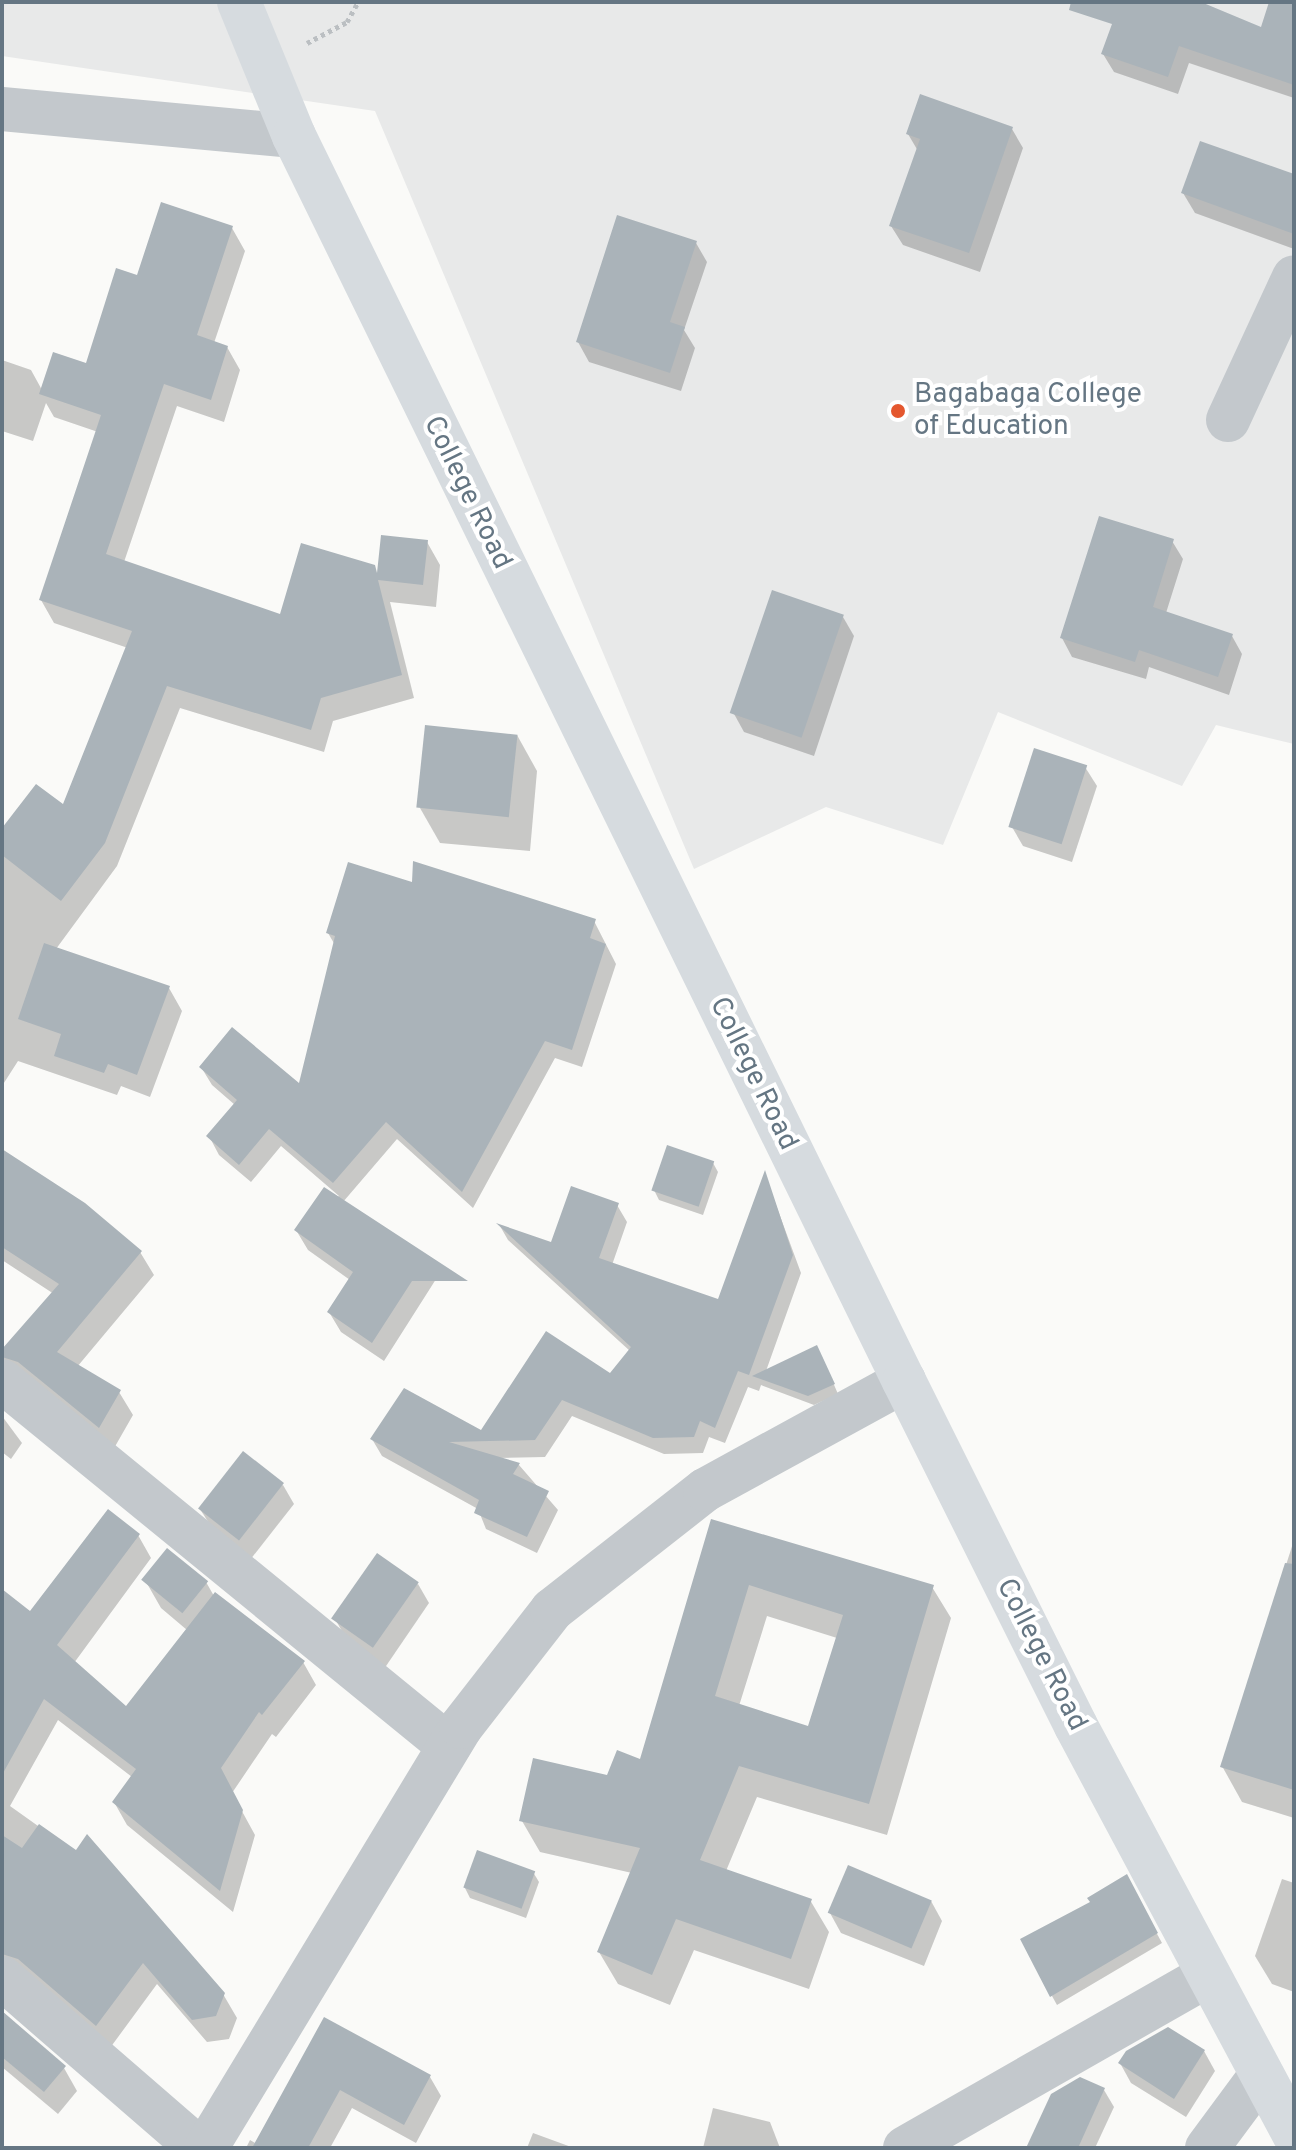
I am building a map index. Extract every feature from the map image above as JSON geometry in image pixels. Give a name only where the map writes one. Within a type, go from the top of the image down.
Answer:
[{"type":"street","name":"College Road","points":[[239,2],[294,136],[904,1381],[1076,1726],[1294,2134]]},
{"type":"street","points":[[2,109],[294,136]]},
{"type":"street","points":[[1228,420],[1294,277]]},
{"type":"street","points":[[2,1381],[449,1746]]},
{"type":"street","points":[[206,2148],[449,1746],[552,1610],[705,1490],[904,1381]]},
{"type":"street","points":[[905,2148],[1208,1975]]},
{"type":"street","points":[[2,1978],[198,2148]]},
{"type":"street","points":[[1207,2148],[1261,2075]]},
{"type":"path","points":[[263,66],[347,22],[358,2]]},
{"type":"shaded area","name":"Bagabaga College of Education","points":[[2,2],[1294,2],[1294,744],[1216,725],[1182,786],[998,712],[943,845],[826,807],[694,869],[375,111],[2,56]]},
{"type":"building","points":[[1071,2],[1201,2],[1261,27],[1269,2],[1294,2],[1294,85],[1179,46],[1168,77],[1101,54],[1112,24],[1069,10]]},
{"type":"building","points":[[920,94],[1013,127],[969,253],[889,226],[920,139],[906,134]]},
{"type":"building","points":[[1200,141],[1294,174],[1294,234],[1181,193]]},
{"type":"building","points":[[161,202],[233,226],[197,335],[228,346],[211,400],[164,384],[106,554],[280,614],[301,543],[375,565],[377,573],[381,535],[428,540],[423,585],[378,580],[402,675],[321,698],[311,730],[167,686],[105,843],[61,901],[2,855],[2,828],[36,784],[63,804],[132,631],[39,600],[101,415],[39,394],[53,352],[86,363],[116,268],[137,275]]},
{"type":"building","points":[[617,215],[697,241],[670,322],[685,327],[670,373],[576,342]]},
{"type":"building","points":[[1099,516],[1174,539],[1153,607],[1233,634],[1218,677],[1139,650],[1135,662],[1060,638]]},
{"type":"building","points":[[772,590],[844,615],[802,738],[730,713]]},
{"type":"building","points":[[425,725],[517,735],[509,817],[416,808]]},
{"type":"building","points":[[1034,748],[1087,765],[1062,844],[1008,827]]},
{"type":"building","points":[[413,861],[596,919],[590,938],[606,944],[572,1050],[545,1041],[462,1192],[386,1122],[333,1183],[269,1129],[239,1165],[206,1136],[237,1100],[199,1067],[232,1027],[299,1083],[335,936],[326,933],[348,862],[412,882]]},
{"type":"building","points":[[44,943],[170,986],[137,1075],[108,1064],[104,1073],[54,1056],[61,1034],[18,1019]]},
{"type":"building","points":[[667,1145],[714,1161],[699,1207],[651,1190]]},
{"type":"building","points":[[2,1149],[85,1203],[142,1251],[57,1352],[121,1390],[99,1428],[18,1362],[2,1357],[2,1349],[59,1284],[2,1247]]},
{"type":"building","points":[[765,1170],[793,1255],[749,1375],[738,1371],[715,1428],[700,1421],[694,1437],[653,1438],[562,1400],[535,1440],[449,1442],[520,1463],[513,1474],[549,1491],[527,1537],[474,1513],[479,1500],[370,1439],[404,1388],[481,1430],[546,1331],[610,1373],[631,1347],[496,1223],[551,1242],[571,1186],[619,1203],[599,1258],[718,1299]]},
{"type":"building","points":[[324,1187],[468,1281],[412,1281],[372,1343],[327,1312],[353,1272],[294,1230]]},
{"type":"building","points":[[817,1345],[835,1384],[808,1396],[752,1376]]},
{"type":"building","points":[[243,1451],[284,1483],[239,1541],[198,1509]]},
{"type":"building","points":[[108,1509],[140,1534],[57,1645],[126,1706],[215,1592],[305,1661],[262,1715],[259,1712],[221,1768],[243,1810],[220,1891],[112,1802],[136,1769],[44,1699],[2,1775],[2,1589],[30,1611]]},
{"type":"building","points":[[711,1519],[934,1585],[869,1804],[739,1766],[700,1860],[812,1899],[791,1959],[676,1919],[652,1975],[597,1952],[640,1848],[519,1821],[533,1758],[607,1775],[617,1750],[640,1759]],"holes":[[[749,1585],[843,1615],[808,1726],[715,1696]]]},
{"type":"building","points":[[167,1548],[208,1581],[182,1613],[141,1580]]},
{"type":"building","points":[[377,1553],[419,1582],[373,1648],[331,1619]]},
{"type":"building","points":[[1285,1563],[1294,1564],[1294,1790],[1220,1767]]},
{"type":"building","points":[[39,1824],[76,1850],[87,1834],[225,1993],[216,2016],[192,2020],[143,1963],[96,2026],[18,1959],[2,1954],[2,1835],[22,1848]]},
{"type":"building","points":[[477,1850],[535,1871],[522,1909],[463,1888]]},
{"type":"building","points":[[848,1865],[932,1901],[911,1948],[828,1913]]},
{"type":"building","points":[[1127,1874],[1158,1933],[1050,1997],[1020,1939],[1090,1902],[1087,1898]]},
{"type":"building","points":[[2,2011],[66,2066],[44,2092],[2,2057]]},
{"type":"building","points":[[324,2017],[431,2075],[404,2125],[340,2090],[308,2148],[252,2148]]},
{"type":"building","points":[[1168,2027],[1205,2050],[1174,2099],[1118,2063],[1126,2051]]},
{"type":"building","points":[[1080,2077],[1105,2088],[1078,2148],[1026,2148],[1051,2094]]},
{"type":"place","name":"Bagabaga College of Education","points":[[898,411]]}]
